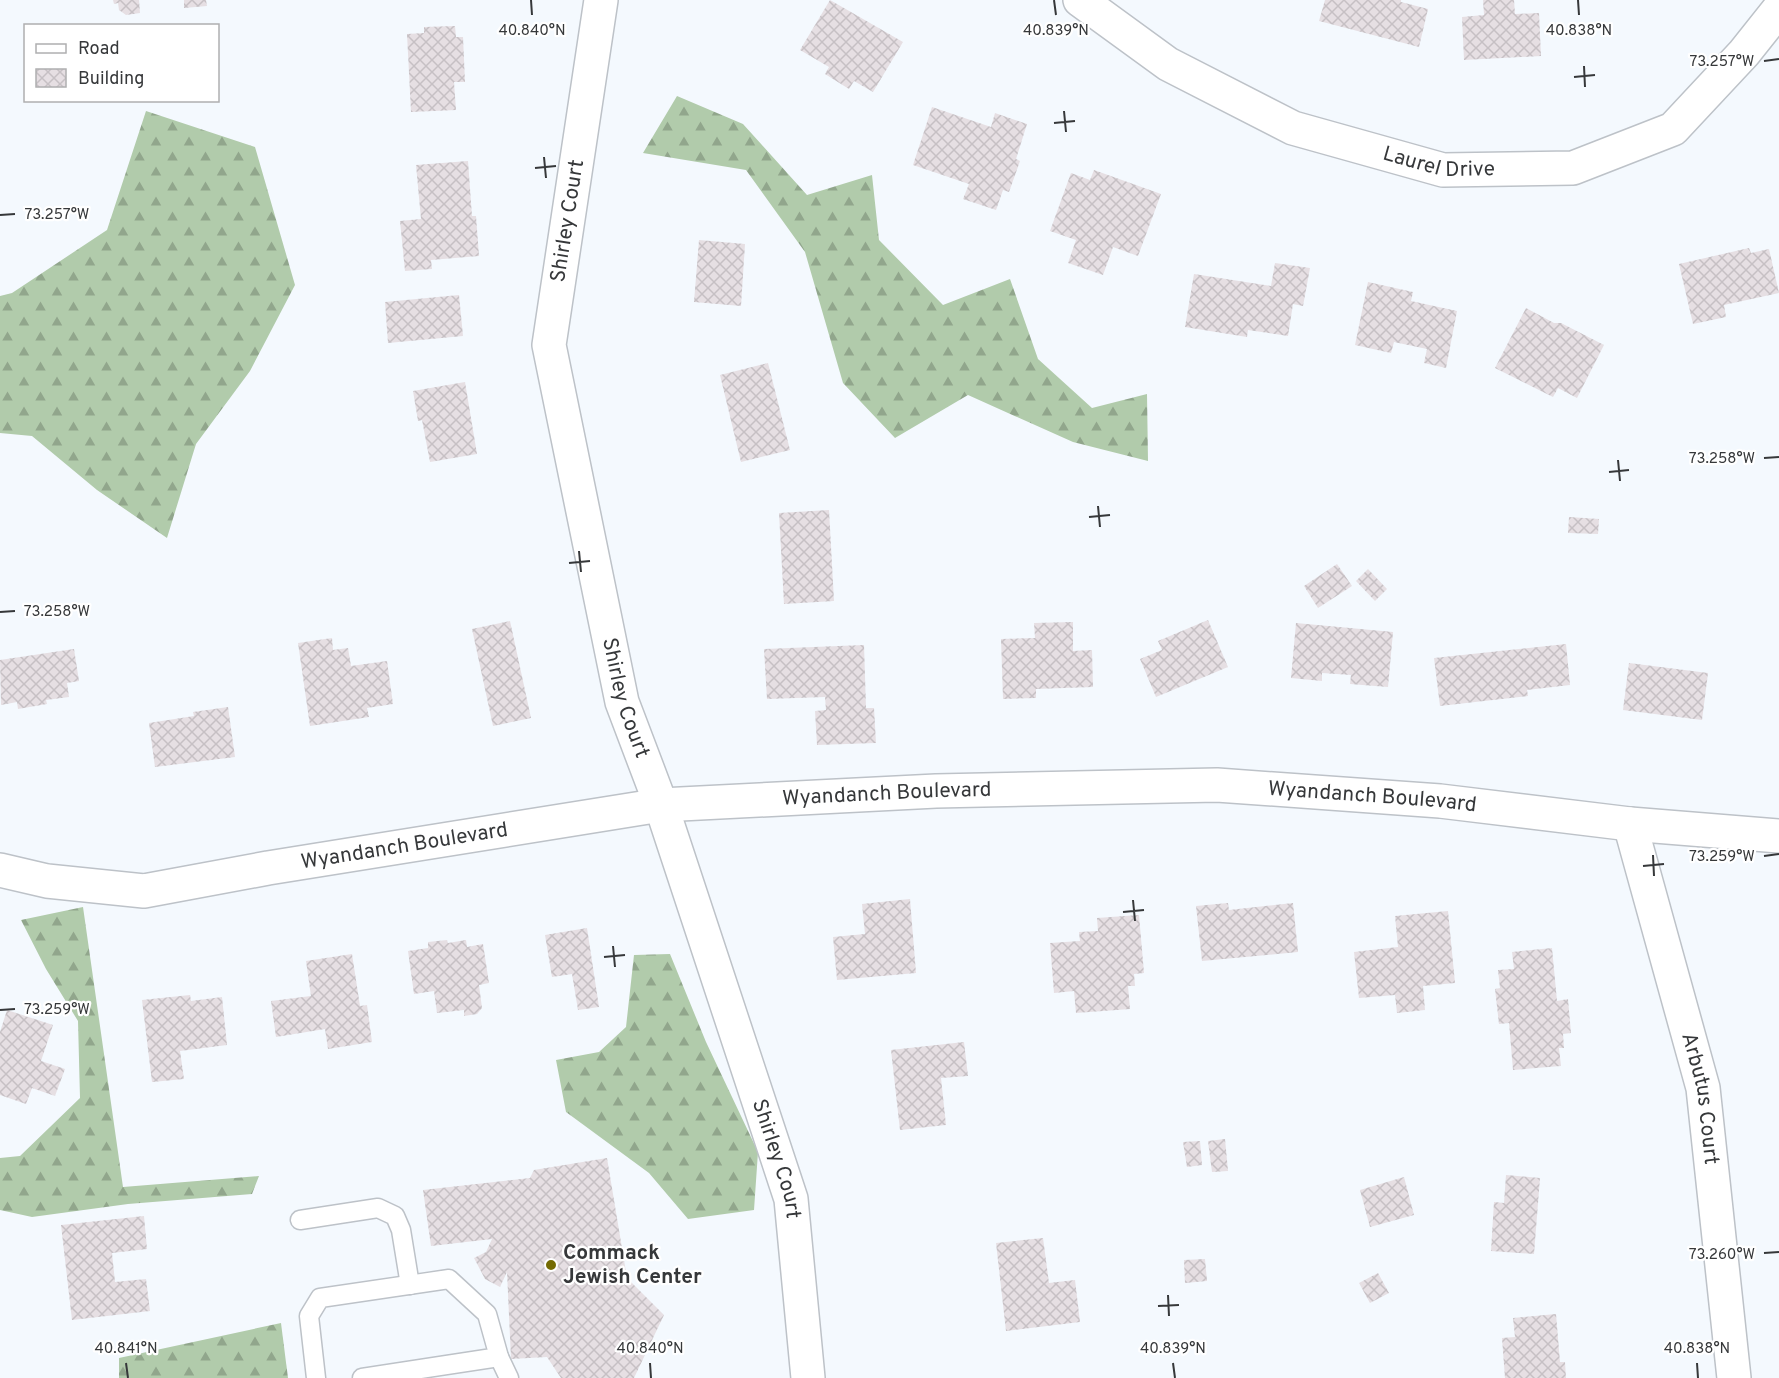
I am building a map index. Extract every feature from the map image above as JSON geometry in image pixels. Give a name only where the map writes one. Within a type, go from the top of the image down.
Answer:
[{"type":"street","name":"Shirley Court","points":[[601,0],[549,345],[622,702],[661,805],[791,1198],[808,1378]]},
{"type":"street","name":"Laurel Drive","points":[[1080,0],[1168,64],[1293,128],[1443,170],[1573,168],[1673,129],[1744,53],[1779,9]]},
{"type":"street","name":"Wyandanch Boulevard","points":[[0,870],[47,881],[144,891],[268,868],[661,805],[936,791],[1217,785],[1440,801],[1630,824],[1779,836]]},
{"type":"street","name":"Arbutus Court","points":[[1630,824],[1703,1088],[1734,1378]]},
{"type":"lane","points":[[300,1220],[378,1208],[395,1216],[401,1230],[410,1285]]},
{"type":"lane","points":[[316,1378],[309,1316],[320,1298],[449,1279],[487,1314],[499,1357],[509,1378]]},
{"type":"lane","points":[[362,1378],[499,1357]]},
{"type":"green space","points":[[677,96],[743,124],[807,195],[872,175],[879,240],[943,305],[1010,279],[1038,359],[1092,408],[1147,394],[1148,461],[1073,442],[968,395],[895,438],[843,383],[805,252],[746,170],[643,153]]},
{"type":"green space","points":[[146,111],[255,147],[295,285],[250,371],[196,444],[167,538],[97,490],[32,436],[0,433],[0,296],[12,293],[107,230]]},
{"type":"green space","points":[[83,907],[123,1187],[259,1176],[252,1194],[128,1204],[32,1217],[0,1210],[0,1158],[20,1156],[80,1098],[78,1021],[46,969],[21,920]]},
{"type":"green space","points":[[670,954],[706,1042],[758,1152],[754,1210],[688,1219],[649,1173],[566,1112],[556,1060],[599,1052],[626,1027],[634,955]]},
{"type":"green space","points":[[281,1323],[288,1378],[119,1378],[119,1358]]},
{"type":"building","points":[[113,0],[139,0],[140,13],[126,15],[119,10],[118,3],[114,4]]},
{"type":"building","points":[[184,0],[206,0],[207,6],[184,8]]},
{"type":"building","points":[[830,0],[903,42],[873,92],[854,81],[849,89],[825,74],[829,67],[800,50]]},
{"type":"building","points":[[1325,0],[1401,0],[1401,2],[1428,9],[1419,47],[1319,21]]},
{"type":"building","points":[[1483,0],[1514,0],[1515,14],[1539,13],[1541,56],[1464,60],[1462,17],[1484,15]]},
{"type":"building","points":[[455,26],[456,37],[463,37],[465,82],[454,82],[456,110],[411,112],[407,34],[424,33],[424,27]]},
{"type":"building","points":[[932,107],[991,127],[995,113],[1027,124],[1016,159],[1020,161],[1009,192],[1003,190],[996,210],[963,199],[969,184],[913,165]]},
{"type":"building","points":[[468,161],[472,216],[476,216],[479,256],[431,260],[432,269],[405,271],[400,221],[421,219],[416,165]]},
{"type":"building","points":[[1094,170],[1161,194],[1138,256],[1113,247],[1103,275],[1068,263],[1076,240],[1050,231],[1071,173],[1090,180]]},
{"type":"building","points":[[699,240],[745,244],[741,306],[694,302]]},
{"type":"building","points":[[1749,248],[1751,253],[1769,249],[1779,293],[1724,305],[1726,317],[1693,324],[1679,264]]},
{"type":"building","points":[[1275,263],[1310,268],[1303,306],[1293,304],[1288,336],[1248,330],[1247,337],[1185,327],[1194,274],[1271,286]]},
{"type":"building","points":[[1368,282],[1413,292],[1411,301],[1457,311],[1446,368],[1424,363],[1427,349],[1394,342],[1391,353],[1355,345]]},
{"type":"building","points":[[459,295],[463,336],[388,343],[385,302]]},
{"type":"building","points":[[1526,308],[1604,345],[1577,398],[1558,388],[1553,397],[1495,368]]},
{"type":"building","points":[[768,363],[790,450],[741,462],[720,375]]},
{"type":"building","points":[[465,382],[477,454],[430,462],[422,420],[418,421],[413,391]]},
{"type":"building","points":[[829,510],[834,601],[784,604],[779,513]]},
{"type":"building","points":[[1569,517],[1599,519],[1598,534],[1568,533]]},
{"type":"building","points":[[1337,564],[1352,586],[1318,608],[1304,586]]},
{"type":"building","points":[[1368,569],[1387,589],[1375,601],[1356,581]]},
{"type":"building","points":[[1208,620],[1228,667],[1156,697],[1140,659],[1162,650],[1158,641]]},
{"type":"building","points":[[510,621],[531,718],[493,726],[472,629]]},
{"type":"building","points":[[1073,622],[1073,651],[1092,650],[1093,687],[1036,689],[1036,698],[1003,699],[1001,639],[1035,638],[1034,623]]},
{"type":"building","points":[[1296,623],[1393,632],[1388,687],[1350,684],[1351,675],[1322,673],[1322,681],[1291,678]]},
{"type":"building","points":[[332,638],[333,650],[348,648],[351,666],[387,661],[393,704],[367,708],[369,717],[310,726],[298,643]]},
{"type":"building","points":[[1566,644],[1570,685],[1527,690],[1528,696],[1440,706],[1434,658]]},
{"type":"building","points":[[864,645],[866,708],[874,708],[876,743],[817,745],[815,711],[826,710],[825,697],[767,699],[764,649]]},
{"type":"building","points":[[74,649],[79,681],[67,683],[69,697],[46,700],[47,704],[18,709],[17,702],[1,705],[0,660]]},
{"type":"building","points":[[1629,663],[1708,673],[1702,720],[1623,710]]},
{"type":"building","points":[[228,707],[235,757],[155,767],[149,723],[194,716],[193,712]]},
{"type":"building","points":[[910,899],[916,973],[837,980],[833,937],[865,934],[862,904]]},
{"type":"building","points":[[1228,903],[1229,910],[1293,903],[1298,952],[1202,961],[1196,906]]},
{"type":"building","points":[[1448,911],[1455,983],[1423,986],[1425,1010],[1397,1013],[1395,995],[1359,998],[1354,952],[1398,947],[1395,916]]},
{"type":"building","points":[[1139,915],[1144,973],[1134,974],[1135,986],[1128,986],[1130,1009],[1076,1013],[1074,991],[1054,993],[1050,943],[1080,941],[1079,932],[1098,931],[1097,918]]},
{"type":"building","points":[[587,928],[599,1007],[578,1010],[572,974],[552,977],[545,935]]},
{"type":"building","points":[[447,940],[448,943],[466,940],[467,947],[483,944],[489,983],[479,985],[482,1008],[477,1014],[464,1016],[464,1010],[437,1013],[434,991],[414,994],[408,951],[428,948],[428,942]]},
{"type":"building","points":[[1552,948],[1557,1001],[1568,999],[1571,1033],[1563,1034],[1564,1048],[1559,1048],[1561,1066],[1513,1070],[1509,1023],[1499,1024],[1495,989],[1500,988],[1498,970],[1514,969],[1512,952]]},
{"type":"building","points":[[352,954],[360,1006],[367,1005],[372,1042],[328,1049],[325,1029],[276,1037],[271,1001],[311,996],[306,961]]},
{"type":"building","points":[[190,995],[191,1001],[222,997],[227,1045],[180,1051],[184,1079],[152,1082],[142,1000]]},
{"type":"building","points":[[7,1010],[53,1025],[41,1061],[65,1069],[55,1096],[32,1088],[26,1104],[0,1095],[0,1032]]},
{"type":"building","points":[[964,1042],[968,1076],[941,1078],[946,1125],[900,1130],[891,1050]]},
{"type":"building","points":[[1225,1139],[1228,1171],[1212,1172],[1208,1141]]},
{"type":"building","points":[[1200,1141],[1202,1165],[1187,1167],[1183,1142]]},
{"type":"building","name":"Commack Jewish Center","points":[[607,1158],[627,1278],[664,1315],[634,1378],[561,1378],[547,1357],[511,1359],[507,1272],[500,1287],[485,1279],[474,1258],[486,1252],[492,1239],[431,1246],[423,1190],[530,1178],[534,1170]]},
{"type":"building","points":[[1506,1175],[1540,1178],[1534,1254],[1491,1251],[1494,1202],[1504,1203]]},
{"type":"building","points":[[1404,1177],[1414,1215],[1370,1227],[1360,1190]]},
{"type":"building","points":[[144,1216],[147,1249],[112,1253],[115,1282],[146,1279],[150,1311],[72,1320],[61,1225]]},
{"type":"building","points":[[1043,1238],[1049,1283],[1075,1280],[1080,1322],[1006,1331],[996,1243]]},
{"type":"building","points":[[1205,1259],[1207,1281],[1185,1283],[1184,1260]]},
{"type":"building","points":[[1378,1273],[1389,1293],[1370,1303],[1359,1283]]},
{"type":"building","points":[[1556,1314],[1560,1362],[1565,1362],[1566,1378],[1505,1378],[1502,1338],[1515,1337],[1513,1318]]},
{"type":"place","name":"Commack Jewish Center","points":[[551,1265]]}]
